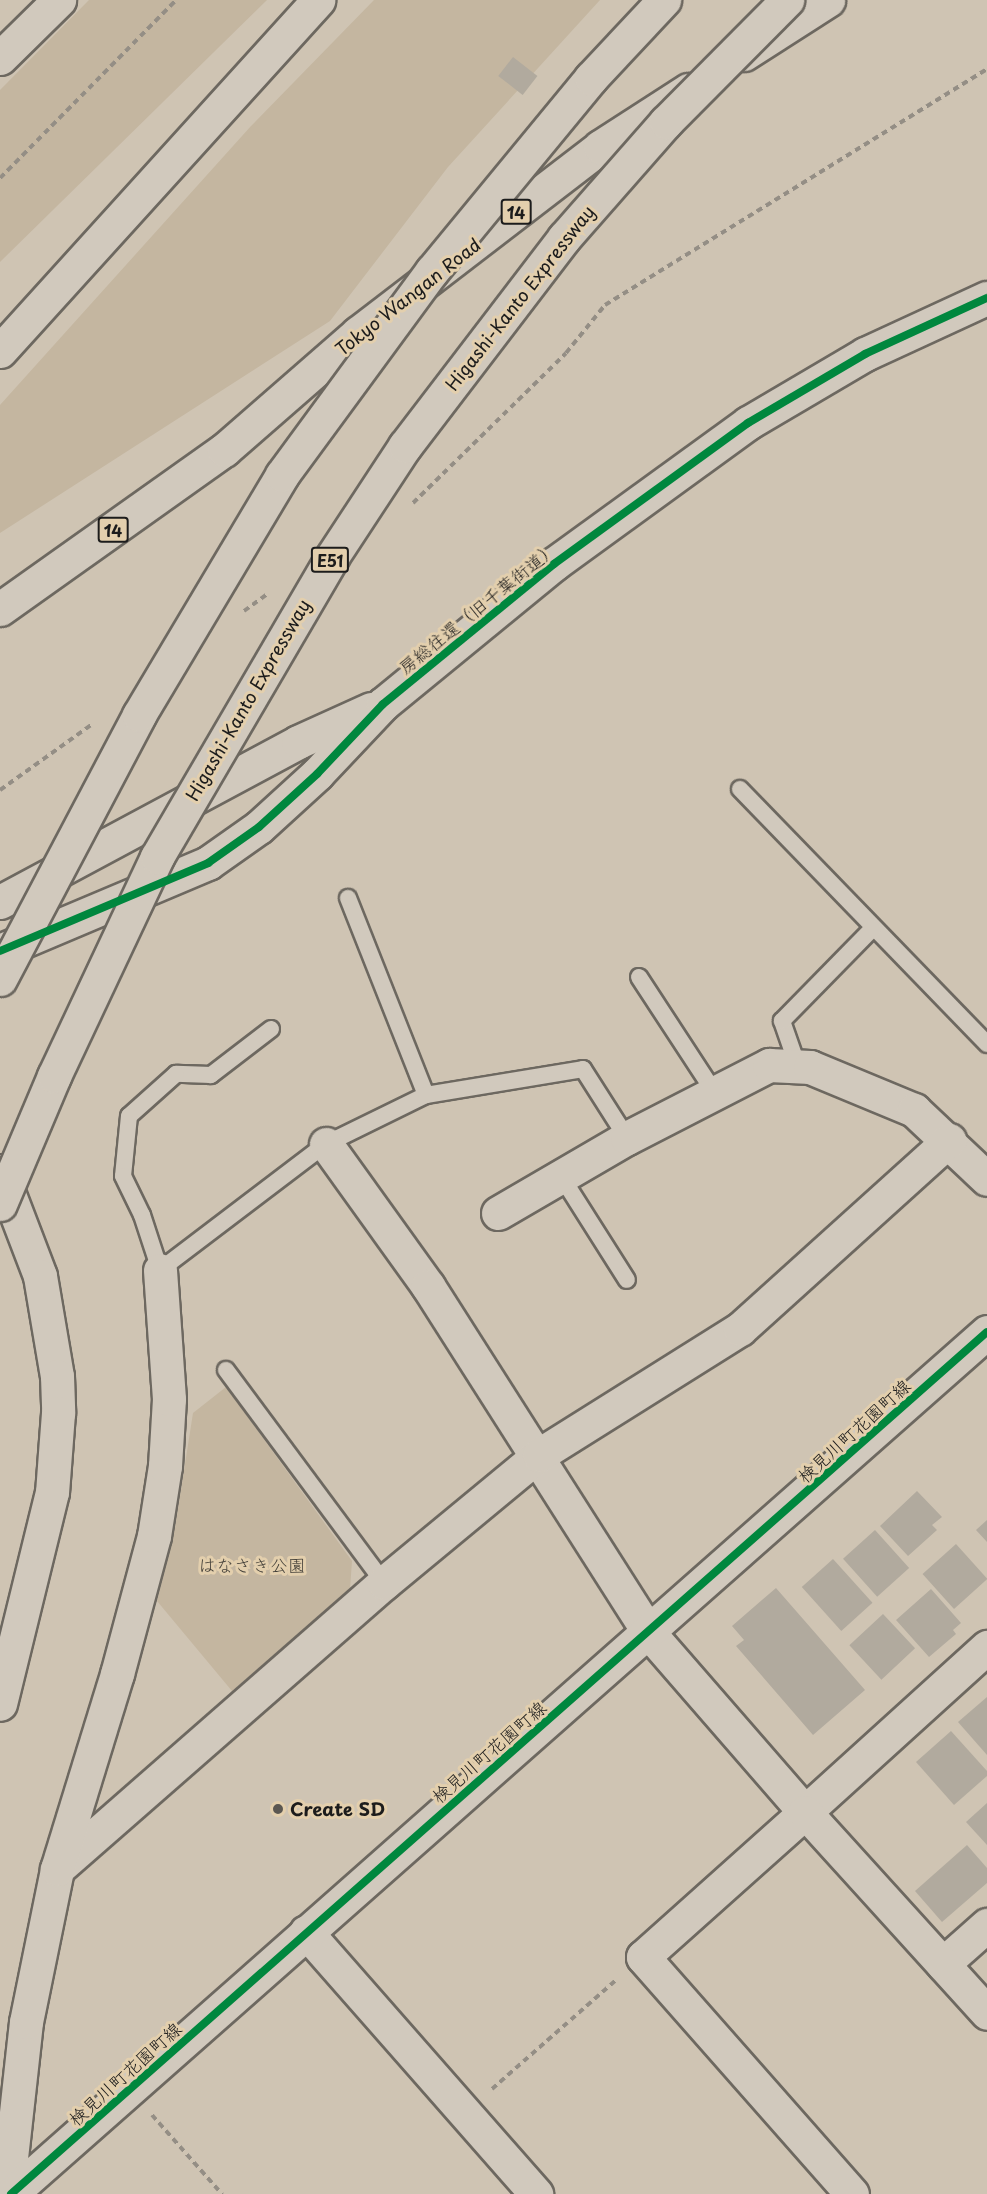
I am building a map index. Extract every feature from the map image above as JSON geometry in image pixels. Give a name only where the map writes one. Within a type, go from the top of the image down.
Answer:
[{"type":"main road","points":[[0,58],[59,0]]},
{"type":"main road","points":[[0,351],[318,0]]},
{"type":"main road","points":[[0,979],[139,715],[282,475],[432,271],[591,78],[664,0]]},
{"type":"main road","name":"Higashi-Kanto Expressway","points":[[0,1204],[97,981],[157,857],[332,557],[405,446],[564,238],[666,122],[787,0]]},
{"type":"main road","name":"Tokyo Wangan Road","points":[[0,609],[224,450],[358,333],[600,147],[828,0]]},
{"type":"main road","name":"房総往還（旧千葉街道）","points":[[0,951],[208,863],[259,827],[309,782],[383,704],[554,564],[748,423],[866,354],[987,298]]},
{"type":"main road","name":"房総往還（旧千葉街道）","points":[[0,902],[298,742],[383,704]]},
{"type":"main road","points":[[498,1212],[627,1137],[769,1065],[810,1067],[914,1110],[949,1140],[987,1179]]},
{"type":"main road","points":[[57,1869],[384,1583],[539,1455],[740,1329],[949,1140]]},
{"type":"main road","points":[[326,1144],[428,1286],[539,1455],[650,1634],[805,1812],[987,2013]]},
{"type":"main road","points":[[0,1171],[40,1276],[57,1376],[58,1413],[52,1492],[0,1704]]},
{"type":"main road","points":[[9,2194],[26,2022],[57,1869],[117,1674],[154,1536],[165,1466],[169,1399],[160,1270]]},
{"type":"main road","name":"検見川町花園町線","points":[[9,2194],[306,1932],[650,1634],[987,1332]]},
{"type":"main road","points":[[852,2194],[643,1957],[987,1647]]},
{"type":"main road","points":[[943,1964],[987,1925]]},
{"type":"main road","points":[[306,1932],[536,2194]]},
{"type":"lane","points":[[740,789],[987,1044]]},
{"type":"lane","points":[[348,898],[426,1095]]},
{"type":"lane","points":[[798,1067],[783,1021],[873,928]]},
{"type":"lane","points":[[639,977],[715,1093]]},
{"type":"lane","points":[[271,1029],[211,1075],[176,1074],[129,1116],[123,1176],[142,1215],[160,1270],[326,1144],[426,1095],[583,1068],[627,1137]]},
{"type":"lane","points":[[561,1176],[627,1280]]},
{"type":"lane","points":[[226,1370],[384,1583]]},
{"type":"path","points":[[0,178],[177,0]]},
{"type":"path","points":[[412,505],[566,353],[605,305],[987,69]]},
{"type":"path","points":[[238,616],[275,588]]},
{"type":"path","points":[[0,790],[100,718]]},
{"type":"path","points":[[464,2113],[643,1957]]},
{"type":"path","points":[[148,2112],[222,2194]]},
{"type":"green space","points":[[89,0],[267,0],[0,262],[0,90]]},
{"type":"green space","points":[[374,0],[600,0],[448,167],[330,321],[0,533],[0,405],[251,126]]},
{"type":"green space","name":"はなさき公園","points":[[226,1387],[352,1561],[350,1589],[232,1691],[157,1601],[175,1528],[193,1413]]},
{"type":"building","points":[[513,57],[537,76],[523,95],[498,76]]},
{"type":"building","points":[[917,1491],[942,1517],[932,1525],[937,1530],[908,1556],[880,1526]]},
{"type":"building","points":[[987,1520],[987,1542],[976,1530]]},
{"type":"building","points":[[875,1530],[909,1568],[877,1597],[843,1559]]},
{"type":"building","points":[[956,1544],[987,1579],[954,1609],[923,1574]]},
{"type":"building","points":[[833,1559],[872,1603],[841,1631],[802,1587]]},
{"type":"building","points":[[776,1588],[865,1690],[813,1735],[736,1646],[744,1640],[732,1626]]},
{"type":"building","points":[[931,1589],[961,1623],[953,1630],[956,1634],[929,1657],[896,1620]]},
{"type":"building","points":[[883,1614],[915,1648],[881,1680],[849,1645]]},
{"type":"building","points":[[987,1697],[987,1755],[958,1722]]},
{"type":"building","points":[[951,1731],[987,1771],[987,1776],[954,1805],[916,1762]]},
{"type":"building","points":[[987,1803],[987,1845],[966,1822]]},
{"type":"building","points":[[967,1845],[987,1868],[987,1883],[942,1922],[915,1891]]},
{"type":"cycle path","points":[[0,951],[208,863],[259,827],[317,774],[383,704],[554,564],[748,423],[865,354],[987,298]]},
{"type":"cycle path","points":[[11,2194],[987,1332]]},
{"type":"place","name":"Create SD","points":[[278,1809]]}]
